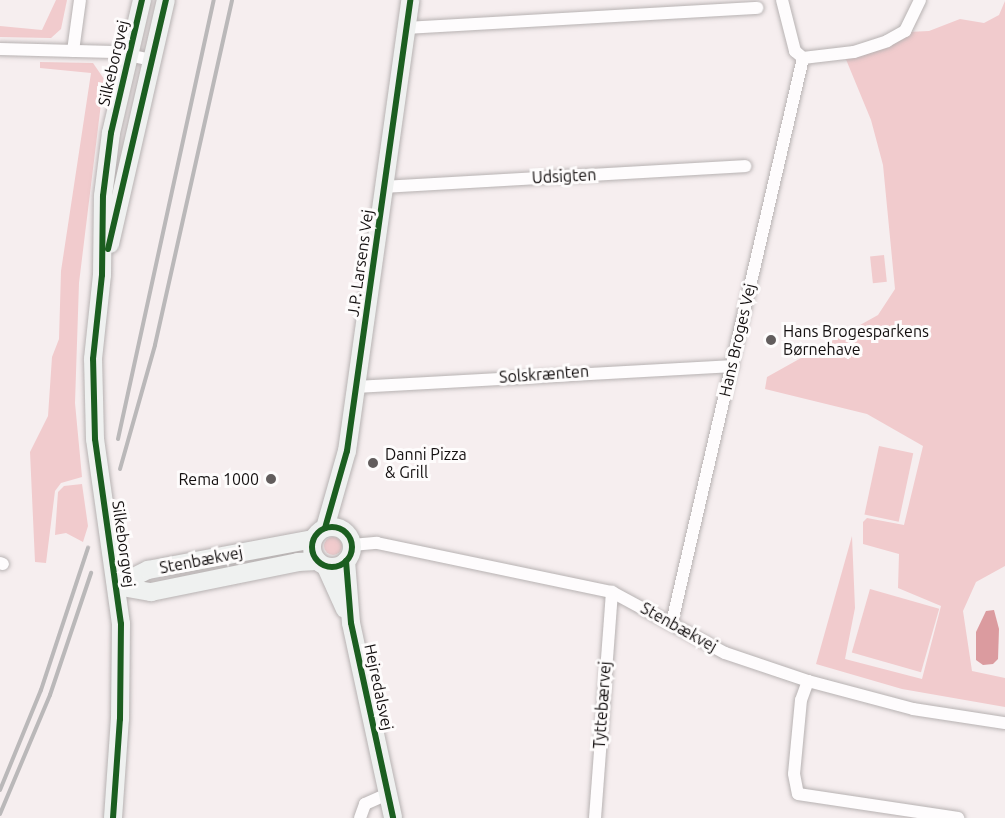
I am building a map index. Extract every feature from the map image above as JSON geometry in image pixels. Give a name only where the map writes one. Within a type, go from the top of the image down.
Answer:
[{"type":"street","points":[[73,51],[80,0]]},
{"type":"street","name":"Silkeborgvej","points":[[113,818],[122,668],[116,586],[93,394],[102,275],[103,196],[128,55],[142,0]]},
{"type":"street","name":"Silkeborgvej","points":[[102,275],[166,0]]},
{"type":"street","name":"J.P. Larsens Vej","points":[[336,541],[343,472],[357,387],[410,0]]},
{"type":"street","points":[[782,0],[795,51],[803,58],[854,52],[887,41],[905,30],[920,0]]},
{"type":"street","points":[[406,28],[757,8]]},
{"type":"street","points":[[0,49],[73,51],[128,55],[152,60]]},
{"type":"street","name":"Hans Broges Vej","points":[[672,622],[803,58]]},
{"type":"street","name":"Udsigten","points":[[384,187],[745,166]]},
{"type":"street","name":"Solskrænten","points":[[357,387],[732,366]]},
{"type":"street","name":"Stenbækvej","points":[[116,586],[151,592],[298,562],[322,564],[336,541]]},
{"type":"street","name":"Stenbækvej","points":[[116,586],[148,570],[336,541],[377,543],[612,592],[672,622],[725,653],[808,681],[913,709],[1005,723]]},
{"type":"street","name":"Hejredalsvej","points":[[351,623],[322,564],[312,549],[336,541],[351,623],[393,818]]},
{"type":"street","name":"Tyttebærvej","points":[[594,818],[612,592]]},
{"type":"street","points":[[808,681],[801,700],[795,763],[798,794],[958,818]]},
{"type":"street","points":[[360,818],[365,804],[387,794]]},
{"type":"shaded area","points":[[56,0],[67,0],[61,29],[51,38],[0,37],[0,26],[42,30]]},
{"type":"shaded area","points":[[1005,1],[1005,566],[976,582],[963,611],[972,671],[1005,678],[1005,707],[902,689],[816,664],[852,536],[855,608],[845,659],[922,679],[941,606],[898,588],[899,554],[863,544],[863,522],[867,518],[904,525],[923,446],[867,414],[765,389],[767,377],[878,315],[895,289],[883,165],[871,120],[845,57],[908,32],[929,31],[960,19],[984,23],[999,15]]},
{"type":"shaded area","points":[[40,62],[93,63],[104,79],[79,283],[75,403],[82,477],[61,483],[55,491],[46,563],[35,562],[30,452],[48,416],[52,357],[59,339],[61,271],[91,73],[40,68]]},
{"type":"shaded area","points":[[884,255],[887,282],[873,283],[870,256]]},
{"type":"shaded area","points":[[879,446],[913,453],[899,522],[864,514]]},
{"type":"shaded area","points":[[82,484],[88,526],[83,542],[66,533],[55,535],[58,492],[64,486]]},
{"type":"shaded area","points":[[329,537],[337,537],[342,542],[340,553],[329,555],[324,550],[324,542]]},
{"type":"shaded area","points":[[870,589],[939,609],[921,672],[852,652]]},
{"type":"shaded area","points":[[994,610],[999,629],[998,659],[993,664],[983,665],[976,660],[976,632],[986,611]]},
{"type":"railway","points":[[118,439],[214,0]]},
{"type":"railway","points":[[120,469],[155,345],[232,0]]},
{"type":"railway","points":[[0,790],[41,690],[88,548]]},
{"type":"railway","points":[[0,814],[50,695],[91,573]]},
{"type":"cycle path","points":[[113,818],[120,719],[121,624],[95,439],[93,359],[102,275],[103,196],[111,133],[142,0]]},
{"type":"cycle path","points":[[108,249],[166,0]]},
{"type":"cycle path","points":[[325,528],[347,451],[410,0]]},
{"type":"cycle path","points":[[332,527],[340,528],[346,533],[351,539],[352,547],[351,555],[346,561],[340,566],[332,567],[324,566],[318,561],[313,555],[312,547],[313,539],[318,533],[324,528],[332,527]]},
{"type":"cycle path","points":[[346,561],[351,623],[393,818]]},
{"type":"place","name":"Hans Brogesparkens Børnehave","points":[[771,340]]},
{"type":"place","name":"Danni Pizza & Grill","points":[[373,463]]},
{"type":"place","name":"Rema 1000","points":[[271,479]]}]
